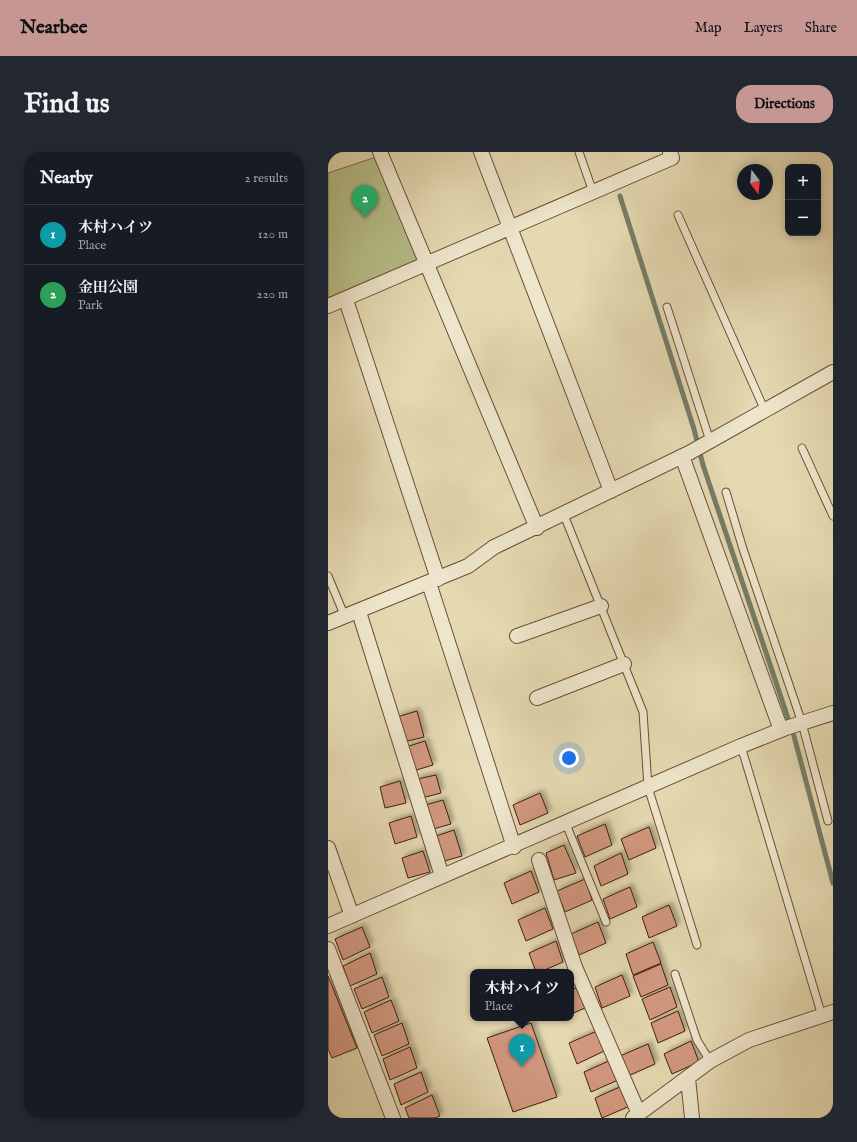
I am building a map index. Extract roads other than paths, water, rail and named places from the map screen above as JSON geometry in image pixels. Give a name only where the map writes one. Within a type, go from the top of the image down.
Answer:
[{"type":"street","points":[[380,152],[537,528]]},
{"type":"street","points":[[481,152],[611,491]]},
{"type":"street","points":[[328,306],[346,300],[427,263],[672,158],[670,152]]},
{"type":"street","points":[[346,300],[514,847]]},
{"type":"street","points":[[328,623],[359,612],[468,566],[494,548],[686,455],[765,412],[833,372]]},
{"type":"street","points":[[686,455],[792,726]]},
{"type":"street","points":[[517,636],[601,606]]},
{"type":"street","points":[[359,612],[442,876]]},
{"type":"street","points":[[537,698],[624,664]]},
{"type":"street","points":[[328,926],[442,876],[514,847],[741,746],[792,726],[833,713]]},
{"type":"street","points":[[328,848],[352,916]]},
{"type":"street","points":[[539,860],[575,967],[636,1116],[710,1061],[749,1040],[828,1014]]},
{"type":"street","points":[[328,949],[394,1118]]},
{"type":"street","points":[[688,1078],[692,1118]]},
{"type":"lane","points":[[579,152],[593,192]]},
{"type":"lane","points":[[678,215],[765,412]]},
{"type":"lane","points":[[667,307],[708,442]]},
{"type":"lane","points":[[802,448],[833,516]]},
{"type":"lane","points":[[726,492],[792,726],[828,821]]},
{"type":"lane","points":[[564,515],[643,712],[648,788],[697,945]]},
{"type":"lane","points":[[328,576],[345,617]]},
{"type":"lane","points":[[741,746],[828,1014]]},
{"type":"lane","points":[[566,824],[606,922]]},
{"type":"lane","points":[[675,974],[698,1040],[710,1061]]},
{"type":"waterway","points":[[620,196],[694,429],[703,465],[794,736],[833,883]]},
{"type":"place","name":"金田公園","points":[[365,218]]},
{"type":"place","name":"木村ハイツ","points":[[522,1067]]}]
